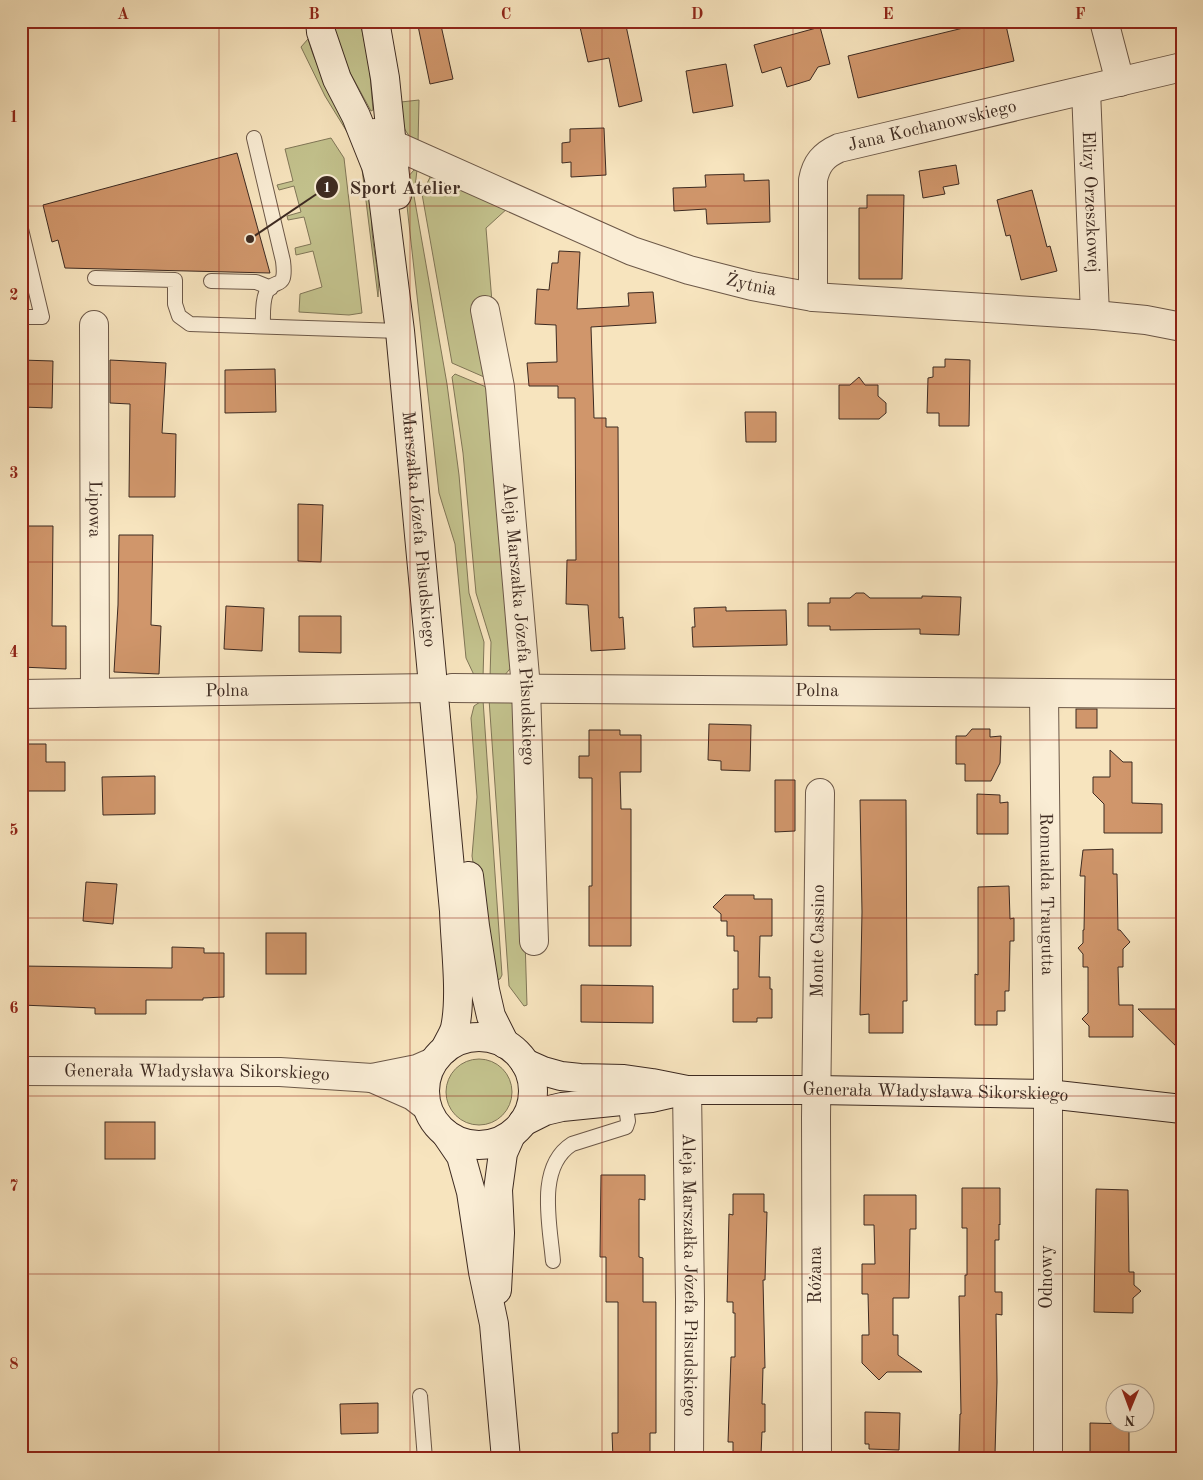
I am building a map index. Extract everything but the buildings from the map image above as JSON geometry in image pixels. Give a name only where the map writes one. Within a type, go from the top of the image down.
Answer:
[{"type":"street","name":"Marszałka Józefa Piłsudskiego","points":[[320,21],[321,32],[337,79],[356,116],[376,166],[383,197],[442,688],[465,839],[476,935],[491,1016],[505,1044]]},
{"type":"street","name":"Marszałka Józefa Piłsudskiego","points":[[375,21],[385,78],[416,345],[442,688],[448,831],[458,992],[454,1030],[439,1056]]},
{"type":"street","points":[[1104,21],[1120,82]]},
{"type":"street","name":"Jana Kochanowskiego","points":[[813,297],[813,180],[820,161],[828,153],[839,148],[1182,67]]},
{"type":"street","name":"Elizy Orzeszkowej","points":[[1086,90],[1095,315]]},
{"type":"street","name":"Żytnia","points":[[356,116],[379,137],[392,144],[632,250],[752,286],[813,297],[1095,315],[1146,320],[1182,327]]},
{"type":"street","name":"Aleja Marszałka Józefa Piłsudskiego","points":[[485,310],[500,387],[526,688],[534,941]]},
{"type":"street","name":"Lipowa","points":[[94,325],[96,693]]},
{"type":"street","name":"Polna","points":[[21,694],[442,688],[1182,694]]},
{"type":"street","name":"Romualda Traugutta","points":[[1044,693],[1048,1094]]},
{"type":"street","name":"Monte Cassino","points":[[816,1090],[820,793]]},
{"type":"street","points":[[494,1324],[498,1271],[498,1190],[503,1153],[530,1108],[533,1093],[531,1078],[525,1063],[516,1052],[505,1044],[491,1038],[475,1037],[459,1041],[439,1056],[427,1076],[424,1091],[426,1106],[434,1121],[446,1134],[461,1156],[471,1192],[483,1272],[494,1324],[506,1459]]},
{"type":"street","name":"Generała Władysława Sikorskiego","points":[[21,1071],[280,1072],[372,1078],[417,1069],[439,1056]]},
{"type":"street","name":"Generała Władysława Sikorskiego","points":[[525,1063],[561,1076],[624,1079],[687,1090],[1048,1094],[1182,1110]]},
{"type":"street","name":"Generała Władysława Sikorskiego","points":[[372,1078],[413,1096],[426,1106]]},
{"type":"street","name":"Aleja Marszałka Józefa Piłsudskiego","points":[[687,1090],[690,1299],[689,1459]]},
{"type":"street","name":"Generała Władysława Sikorskiego","points":[[517,1129],[545,1111],[562,1107],[651,1098],[687,1090]]},
{"type":"street","name":"Różana","points":[[816,1090],[817,1459]]},
{"type":"street","name":"Odnowy","points":[[1048,1094],[1048,1459]]},
{"type":"street","points":[[446,1134],[461,1142],[478,1146],[495,1143],[517,1129]]},
{"type":"lane","points":[[254,138],[285,276],[282,281],[267,292],[264,302],[263,326]]},
{"type":"lane","points":[[21,229],[42,317],[21,317]]},
{"type":"lane","points":[[96,278],[175,280],[175,304],[179,316],[190,324],[400,331]]},
{"type":"lane","points":[[211,281],[256,282],[272,288]]},
{"type":"lane","points":[[553,1261],[548,1188],[553,1165],[565,1148],[572,1144],[626,1127],[628,1121],[625,1101]]},
{"type":"lane","points":[[420,1396],[425,1459]]},
{"type":"shaded area","points":[[331,21],[360,21],[369,63],[373,110],[371,111],[347,67]]},
{"type":"shaded area","points":[[308,39],[319,69],[361,149],[368,171],[378,297],[360,153],[325,96],[301,47]]},
{"type":"shaded area","points":[[419,100],[418,144],[405,130],[401,102]]},
{"type":"shaded area","points":[[331,138],[344,158],[362,313],[349,315],[299,312],[300,294],[322,287],[313,251],[296,255],[295,248],[311,244],[304,217],[288,220],[287,216],[301,212],[294,186],[279,190],[277,185],[293,181],[285,149]]},
{"type":"shaded area","points":[[414,170],[417,170],[414,196],[447,384],[459,475],[469,593],[484,642],[483,678],[474,675],[466,658],[455,544],[439,493],[406,197],[406,179]]},
{"type":"shaded area","points":[[433,171],[509,207],[486,228],[492,302],[491,380],[452,363],[422,194]]},
{"type":"shaded area","points":[[455,374],[491,389],[514,664],[504,676],[490,678],[491,642],[476,593],[463,453],[452,377]]},
{"type":"shaded area","points":[[504,697],[518,708],[527,1005],[524,1006],[509,986],[489,699]]},
{"type":"shaded area","points":[[483,700],[502,975],[500,979],[492,981],[472,856],[477,797],[471,718],[474,706]]},
{"type":"shaded area","points":[[472,1059],[486,1059],[498,1064],[507,1073],[512,1085],[510,1105],[503,1116],[486,1125],[472,1125],[460,1120],[451,1111],[446,1099],[446,1085],[451,1073],[460,1064]]},
{"type":"place","name":"Sport Atelier","points":[[250,239]]}]
